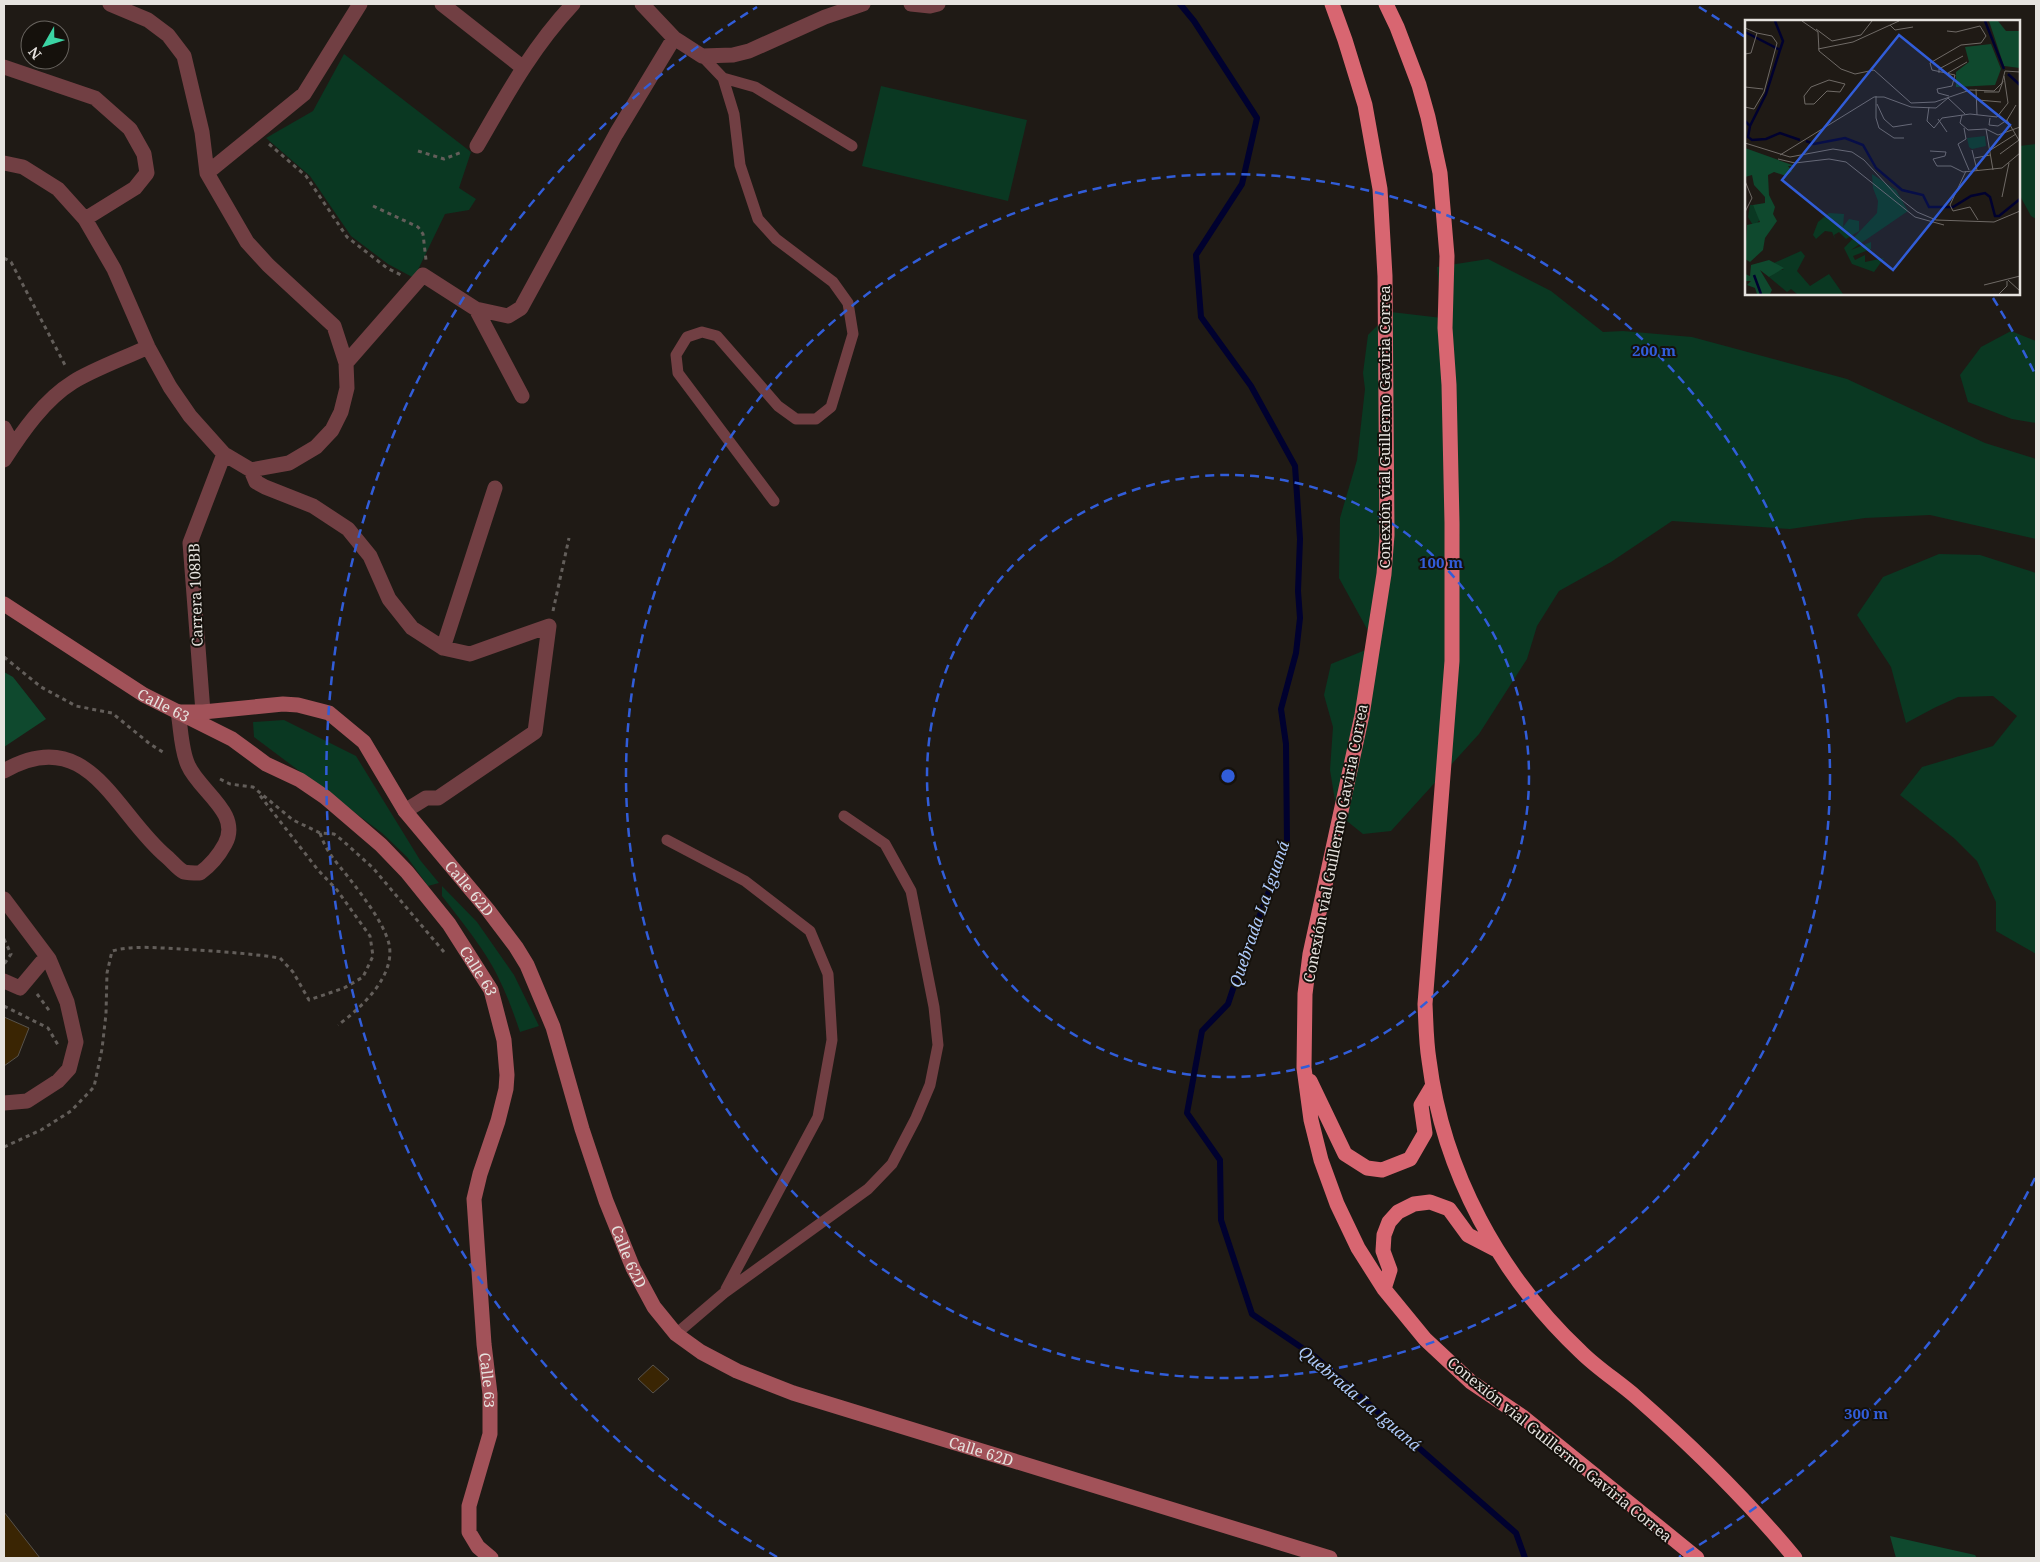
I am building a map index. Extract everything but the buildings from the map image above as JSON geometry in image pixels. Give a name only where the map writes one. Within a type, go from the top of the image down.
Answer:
[{"type":"highway","name":"Conexión vial Guillermo Gaviria Correa","points":[[1332,4],[1365,105],[1380,189],[1385,276],[1387,543],[1362,715],[1310,954],[1305,994],[1304,1068],[1311,1120],[1321,1160],[1337,1204],[1358,1248],[1384,1290],[1425,1339],[1471,1382],[1523,1417],[1694,1557]]},
{"type":"highway","points":[[1386,4],[1397,27],[1419,85],[1428,117],[1440,173],[1447,256],[1445,328],[1449,385],[1452,523],[1452,661],[1425,1004],[1429,1060],[1447,1142],[1468,1196],[1495,1249],[1536,1306],[1581,1353],[1636,1397],[1690,1447],[1768,1525],[1795,1558]]},
{"type":"highway","points":[[1304,1068],[1345,1154],[1367,1168],[1382,1170],[1410,1159],[1425,1133],[1421,1105],[1433,1085]]},
{"type":"highway","points":[[1384,1290],[1390,1270],[1383,1251],[1384,1235],[1389,1222],[1398,1212],[1414,1204],[1430,1202],[1449,1208],[1468,1235],[1495,1249]]},
{"type":"main road","name":"Calle 63","points":[[4,604],[144,695],[232,739],[266,764],[300,780],[325,797],[381,845],[407,872],[449,924],[491,990],[504,1040],[507,1075],[506,1089],[498,1121],[480,1174],[474,1199],[476,1246],[490,1404],[490,1434],[469,1506],[469,1532],[478,1547],[491,1558]]},
{"type":"main road","name":"Calle 62D","points":[[178,712],[203,712],[283,704],[298,705],[310,710],[329,713],[364,742],[405,811],[488,910],[516,946],[531,973],[553,1026],[595,1170],[633,1268],[654,1307],[676,1334],[701,1352],[737,1371],[793,1393],[1330,1558]]},
{"type":"street","points":[[110,4],[148,20],[168,35],[184,56],[202,132],[208,173],[247,242],[268,265],[334,326],[346,363],[347,388],[341,412],[332,430],[316,447],[290,463],[251,470]]},
{"type":"street","points":[[208,173],[304,94],[360,4]]},
{"type":"street","points":[[442,4],[522,67]]},
{"type":"street","points":[[477,146],[522,67],[556,22],[573,4]]},
{"type":"street","points":[[642,4],[674,38],[702,56],[733,55],[749,51],[825,17],[863,4]]},
{"type":"street","points":[[911,4],[930,6],[938,4]]},
{"type":"street","points":[[346,363],[420,279],[476,308],[508,316],[520,308],[621,126],[674,38]]},
{"type":"street","points":[[4,67],[96,98],[130,129],[144,154],[147,174],[135,188],[85,219]]},
{"type":"street","points":[[4,163],[23,167],[58,189],[85,219],[114,268],[148,348],[170,388],[190,416],[224,454],[251,470],[256,482],[313,506],[348,529],[370,556],[389,599],[412,628],[443,648],[470,654],[549,626],[535,732],[438,798],[426,798],[405,811]]},
{"type":"street","points":[[476,308],[522,396]]},
{"type":"street","points":[[4,460],[13,446],[50,402],[74,382],[148,348]]},
{"type":"street","points":[[4,428],[13,446]]},
{"type":"street","name":"Carrera 108BB","points":[[203,712],[190,543],[224,454]]},
{"type":"street","points":[[443,648],[495,488]]},
{"type":"street","points":[[4,771],[30,760],[50,757],[68,759],[80,764],[96,777],[142,834],[158,850],[184,872],[200,873],[212,864],[219,854],[227,839],[230,827],[223,812],[188,766],[178,712]]},
{"type":"street","points":[[4,899],[49,959],[67,1002],[76,1042],[75,1053],[69,1069],[58,1081],[28,1101],[4,1103]]},
{"type":"street","points":[[4,981],[20,988],[41,963],[49,959]]},
{"type":"lane","points":[[702,56],[723,78],[734,114],[740,165],[758,219],[776,239],[833,282],[848,303],[853,334],[831,407],[816,419],[796,419],[778,406],[717,336],[702,332],[687,337],[676,355],[678,373],[774,501]]},
{"type":"lane","points":[[723,78],[755,88],[852,146]]},
{"type":"lane","points":[[676,1334],[724,1293],[868,1190],[892,1164],[916,1118],[930,1085],[938,1045],[934,1007],[911,891],[885,844],[844,816]]},
{"type":"lane","points":[[667,840],[746,881],[810,931],[828,974],[832,1040],[818,1117],[724,1293]]},
{"type":"path","points":[[257,134],[306,176],[347,237],[387,268],[420,279],[426,259],[423,234],[418,228],[373,206]]},
{"type":"path","points":[[418,151],[444,160],[477,146]]},
{"type":"path","points":[[4,258],[12,262],[74,382]]},
{"type":"path","points":[[549,626],[569,538]]},
{"type":"path","points":[[4,658],[40,687],[76,706],[112,713],[150,744],[188,766]]},
{"type":"path","points":[[215,776],[230,784],[253,787],[293,820],[320,833],[334,834],[373,868],[448,957]]},
{"type":"path","points":[[4,1147],[41,1130],[71,1111],[94,1086],[102,1049],[106,1014],[107,973],[112,951],[124,948],[160,948],[243,952],[280,958],[293,972],[309,1000],[344,988],[363,976],[373,956],[370,936],[337,890],[318,870],[253,787]]},
{"type":"path","points":[[320,833],[324,847],[375,915],[389,944],[389,963],[372,995],[356,1012],[338,1025]]},
{"type":"path","points":[[4,940],[11,954],[6,963],[4,962]]},
{"type":"path","points":[[4,1006],[48,1028],[61,1050]]},
{"type":"green space","points":[[344,54],[471,152],[459,188],[476,199],[469,210],[445,214],[414,278],[388,264],[351,236],[310,176],[266,138],[313,111]]},
{"type":"green space","points":[[881,86],[1027,120],[1008,201],[862,166]]},
{"type":"green space","points":[[2036,144],[2036,219],[2031,216],[2020,196],[2020,146]]},
{"type":"green space","points":[[1488,259],[1551,291],[1603,332],[1623,331],[1692,337],[1847,379],[1985,443],[2036,459],[2036,539],[1930,515],[1865,518],[1790,529],[1672,521],[1611,562],[1559,591],[1537,626],[1527,659],[1479,734],[1391,831],[1363,834],[1337,813],[1330,770],[1333,727],[1324,695],[1331,664],[1373,647],[1367,629],[1339,578],[1340,518],[1357,460],[1365,389],[1363,373],[1368,335],[1391,312],[1442,318],[1437,267]]},
{"type":"green space","points":[[2011,331],[2036,341],[2036,423],[2012,419],[1968,402],[1960,375],[1981,347]]},
{"type":"green space","points":[[1939,554],[1980,555],[2036,573],[2036,954],[1996,931],[1996,902],[1977,861],[1955,839],[1900,795],[1922,767],[1993,746],[2017,716],[1993,696],[1958,697],[1906,723],[1891,667],[1857,615],[1883,577]]},
{"type":"green space","points":[[4,672],[13,677],[46,719],[4,747]]},
{"type":"green space","points":[[284,720],[356,756],[420,860],[439,883],[428,886],[407,857],[382,833],[254,737],[253,722]]},
{"type":"green space","points":[[442,886],[477,922],[514,975],[539,1026],[520,1032],[499,978],[476,941],[442,896]]},
{"type":"green space","points":[[1890,1536],[1975,1555],[1977,1558],[1896,1558]]},
{"type":"waterway","name":"Quebrada La Iguaná","points":[[1180,4],[1194,21],[1257,118],[1242,184],[1196,255],[1201,317],[1251,386],[1295,466],[1300,539],[1298,591],[1300,618],[1296,653],[1281,709],[1286,744],[1287,844],[1228,1004],[1202,1031],[1187,1113],[1220,1160],[1221,1220],[1252,1314],[1314,1356],[1516,1533],[1525,1558]]}]
